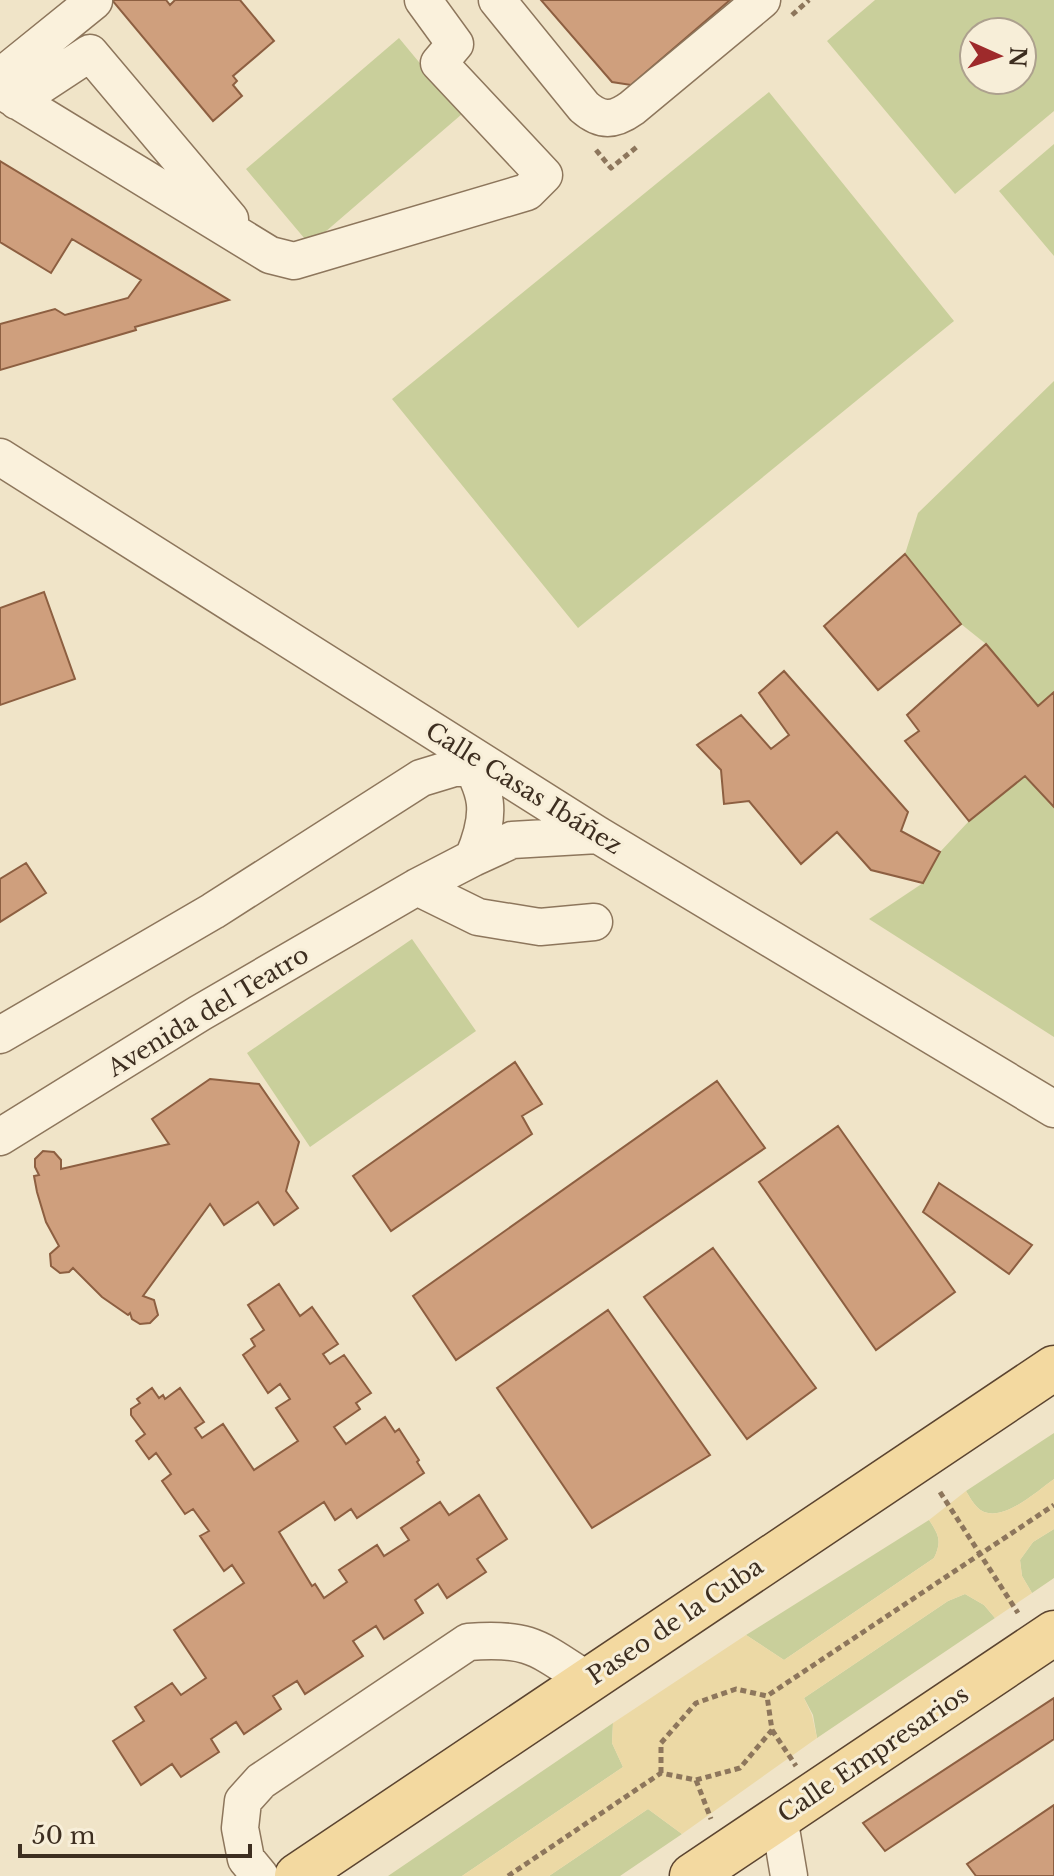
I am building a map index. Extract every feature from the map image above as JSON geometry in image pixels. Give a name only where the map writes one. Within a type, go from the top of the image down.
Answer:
[{"type":"main road","name":"Paseo de la Cuba","points":[[297,1876],[1054,1368]]},
{"type":"main road","name":"Calle Empresarios","points":[[692,1876],[1046,1638]]},
{"type":"street","points":[[6,89],[251,244],[270,255],[294,261],[527,192],[544,175],[439,63],[455,44],[423,0]]},
{"type":"street","points":[[497,0],[584,107],[595,117],[608,118],[620,117],[632,108],[762,0]]},
{"type":"street","points":[[6,89],[94,1]]},
{"type":"street","points":[[6,89],[90,53],[251,244]]},
{"type":"street","name":"Calle Casas Ibáñez","points":[[0,457],[390,703],[475,761],[1054,1109]]},
{"type":"street","points":[[390,703],[417,745],[413,783]]},
{"type":"street","points":[[0,1035],[213,911],[413,783],[475,761],[486,808],[485,830],[473,858]]},
{"type":"street","name":"Avenida del Teatro","points":[[0,1137],[200,1013],[417,887],[473,858],[512,840],[598,835]]},
{"type":"street","points":[[417,887],[478,917],[540,927],[594,922]]},
{"type":"street","points":[[260,1876],[246,1859],[240,1828],[243,1801],[261,1781],[468,1642],[500,1640],[534,1646],[587,1680]]},
{"type":"street","points":[[779,1817],[789,1876]]},
{"type":"path","points":[[940,1492],[980,1554],[1046,1638]]},
{"type":"path","points":[[661,1773],[661,1743],[696,1703],[736,1689],[767,1696],[1054,1505]]},
{"type":"path","points":[[508,1876],[661,1773],[696,1780],[740,1768],[772,1730],[767,1696]]},
{"type":"green space","points":[[875,0],[1054,0],[1054,111],[955,194],[827,41]]},
{"type":"green space","points":[[399,38],[462,114],[310,245],[246,169]]},
{"type":"green space","points":[[769,92],[954,321],[578,628],[392,399]]},
{"type":"green space","points":[[1054,144],[1054,256],[999,191]]},
{"type":"green space","points":[[1054,381],[1054,692],[1038,706],[986,644],[961,624],[905,554],[918,513]]},
{"type":"green space","points":[[1025,776],[1054,807],[1054,1037],[869,919],[923,883],[940,852],[969,821]]},
{"type":"green space","points":[[412,939],[476,1031],[310,1147],[247,1053]]},
{"type":"green space","points":[[1054,1433],[1054,1479],[1005,1511],[985,1512],[977,1507],[966,1491]]},
{"type":"green space","points":[[929,1520],[938,1538],[934,1558],[784,1660],[746,1635]]},
{"type":"green space","points":[[1054,1529],[1054,1578],[1032,1593],[1022,1576],[1020,1560],[1033,1542]]},
{"type":"green space","points":[[965,1594],[984,1605],[995,1618],[817,1738],[813,1715],[804,1698],[948,1601]]},
{"type":"green space","points":[[613,1723],[612,1743],[623,1767],[462,1876],[388,1876]]},
{"type":"green space","points":[[648,1809],[682,1834],[620,1876],[549,1876]]},
{"type":"sand","points":[[1054,1479],[1054,1529],[1033,1542],[1020,1560],[1022,1576],[1032,1593],[995,1618],[984,1605],[965,1594],[948,1601],[804,1698],[817,1738],[682,1834],[648,1809],[549,1876],[462,1876],[623,1767],[612,1743],[613,1723],[746,1635],[784,1660],[934,1558],[938,1538],[929,1520],[966,1491],[977,1507],[995,1513],[1016,1506]]},
{"type":"building","points":[[112,0],[166,0],[170,5],[175,0],[240,0],[274,41],[233,76],[237,81],[233,85],[242,96],[213,121]]},
{"type":"building","points":[[541,0],[730,0],[631,85],[612,82]]},
{"type":"building","points":[[0,161],[229,300],[0,370],[0,324],[55,309],[65,315],[128,298],[141,280],[72,239],[51,273],[0,242]]},
{"type":"building","points":[[905,554],[961,624],[878,690],[824,626]]},
{"type":"building","points":[[44,592],[75,679],[0,705],[0,608]]},
{"type":"building","points":[[986,644],[1038,706],[1054,692],[1054,807],[1025,776],[969,821],[905,741],[919,731],[907,715]]},
{"type":"building","points":[[784,671],[908,812],[901,831],[940,852],[923,883],[871,870],[837,832],[801,864],[749,801],[724,804],[721,770],[697,745],[741,715],[771,749],[789,735],[759,693]]},
{"type":"building","points":[[26,863],[46,893],[0,922],[0,879]]},
{"type":"building","points":[[515,1062],[542,1104],[522,1116],[532,1134],[391,1231],[353,1176]]},
{"type":"building","points":[[210,1079],[259,1084],[299,1142],[286,1191],[298,1208],[274,1225],[258,1202],[224,1225],[210,1204],[143,1296],[154,1300],[158,1315],[150,1323],[140,1324],[132,1319],[130,1313],[128,1315],[102,1297],[73,1268],[60,1273],[51,1266],[50,1254],[59,1246],[46,1222],[37,1192],[34,1176],[39,1175],[35,1159],[43,1151],[54,1152],[61,1160],[61,1169],[169,1144],[152,1119]]},
{"type":"building","points":[[717,1081],[765,1148],[456,1360],[413,1296]]},
{"type":"building","points":[[838,1126],[955,1292],[876,1350],[759,1182]]},
{"type":"building","points":[[939,1183],[1032,1245],[1009,1274],[923,1212]]},
{"type":"building","points":[[713,1248],[816,1388],[747,1439],[644,1297]]},
{"type":"building","points":[[279,1284],[300,1316],[312,1307],[338,1344],[323,1354],[330,1364],[344,1355],[371,1393],[356,1403],[360,1409],[334,1427],[346,1444],[385,1417],[395,1432],[399,1429],[424,1473],[357,1518],[351,1509],[335,1520],[324,1502],[279,1532],[312,1586],[315,1584],[324,1598],[347,1582],[339,1570],[377,1545],[384,1556],[409,1540],[401,1528],[440,1502],[449,1515],[479,1495],[507,1539],[477,1559],[486,1572],[447,1598],[438,1584],[415,1600],[423,1613],[384,1639],[376,1626],[353,1641],[363,1656],[305,1694],[297,1681],[273,1696],[281,1709],[244,1734],[236,1722],[211,1739],[219,1752],[181,1777],[172,1764],[141,1785],[113,1741],[144,1721],[135,1707],[172,1683],[181,1695],[206,1678],[174,1630],[244,1583],[232,1565],[224,1571],[200,1536],[209,1531],[193,1509],[185,1514],[162,1481],[171,1474],[156,1453],[149,1459],[136,1441],[145,1434],[131,1415],[131,1409],[140,1403],[137,1399],[152,1388],[159,1398],[163,1395],[165,1399],[180,1388],[204,1422],[195,1428],[202,1438],[223,1424],[254,1470],[298,1441],[276,1408],[290,1399],[280,1384],[268,1393],[243,1355],[255,1346],[251,1339],[264,1330],[248,1305]]},
{"type":"building","points":[[608,1310],[710,1455],[592,1528],[497,1388]]},
{"type":"building","points":[[1054,1698],[1054,1739],[885,1851],[863,1823]]},
{"type":"building","points":[[1054,1805],[1054,1876],[976,1876],[967,1864]]}]
